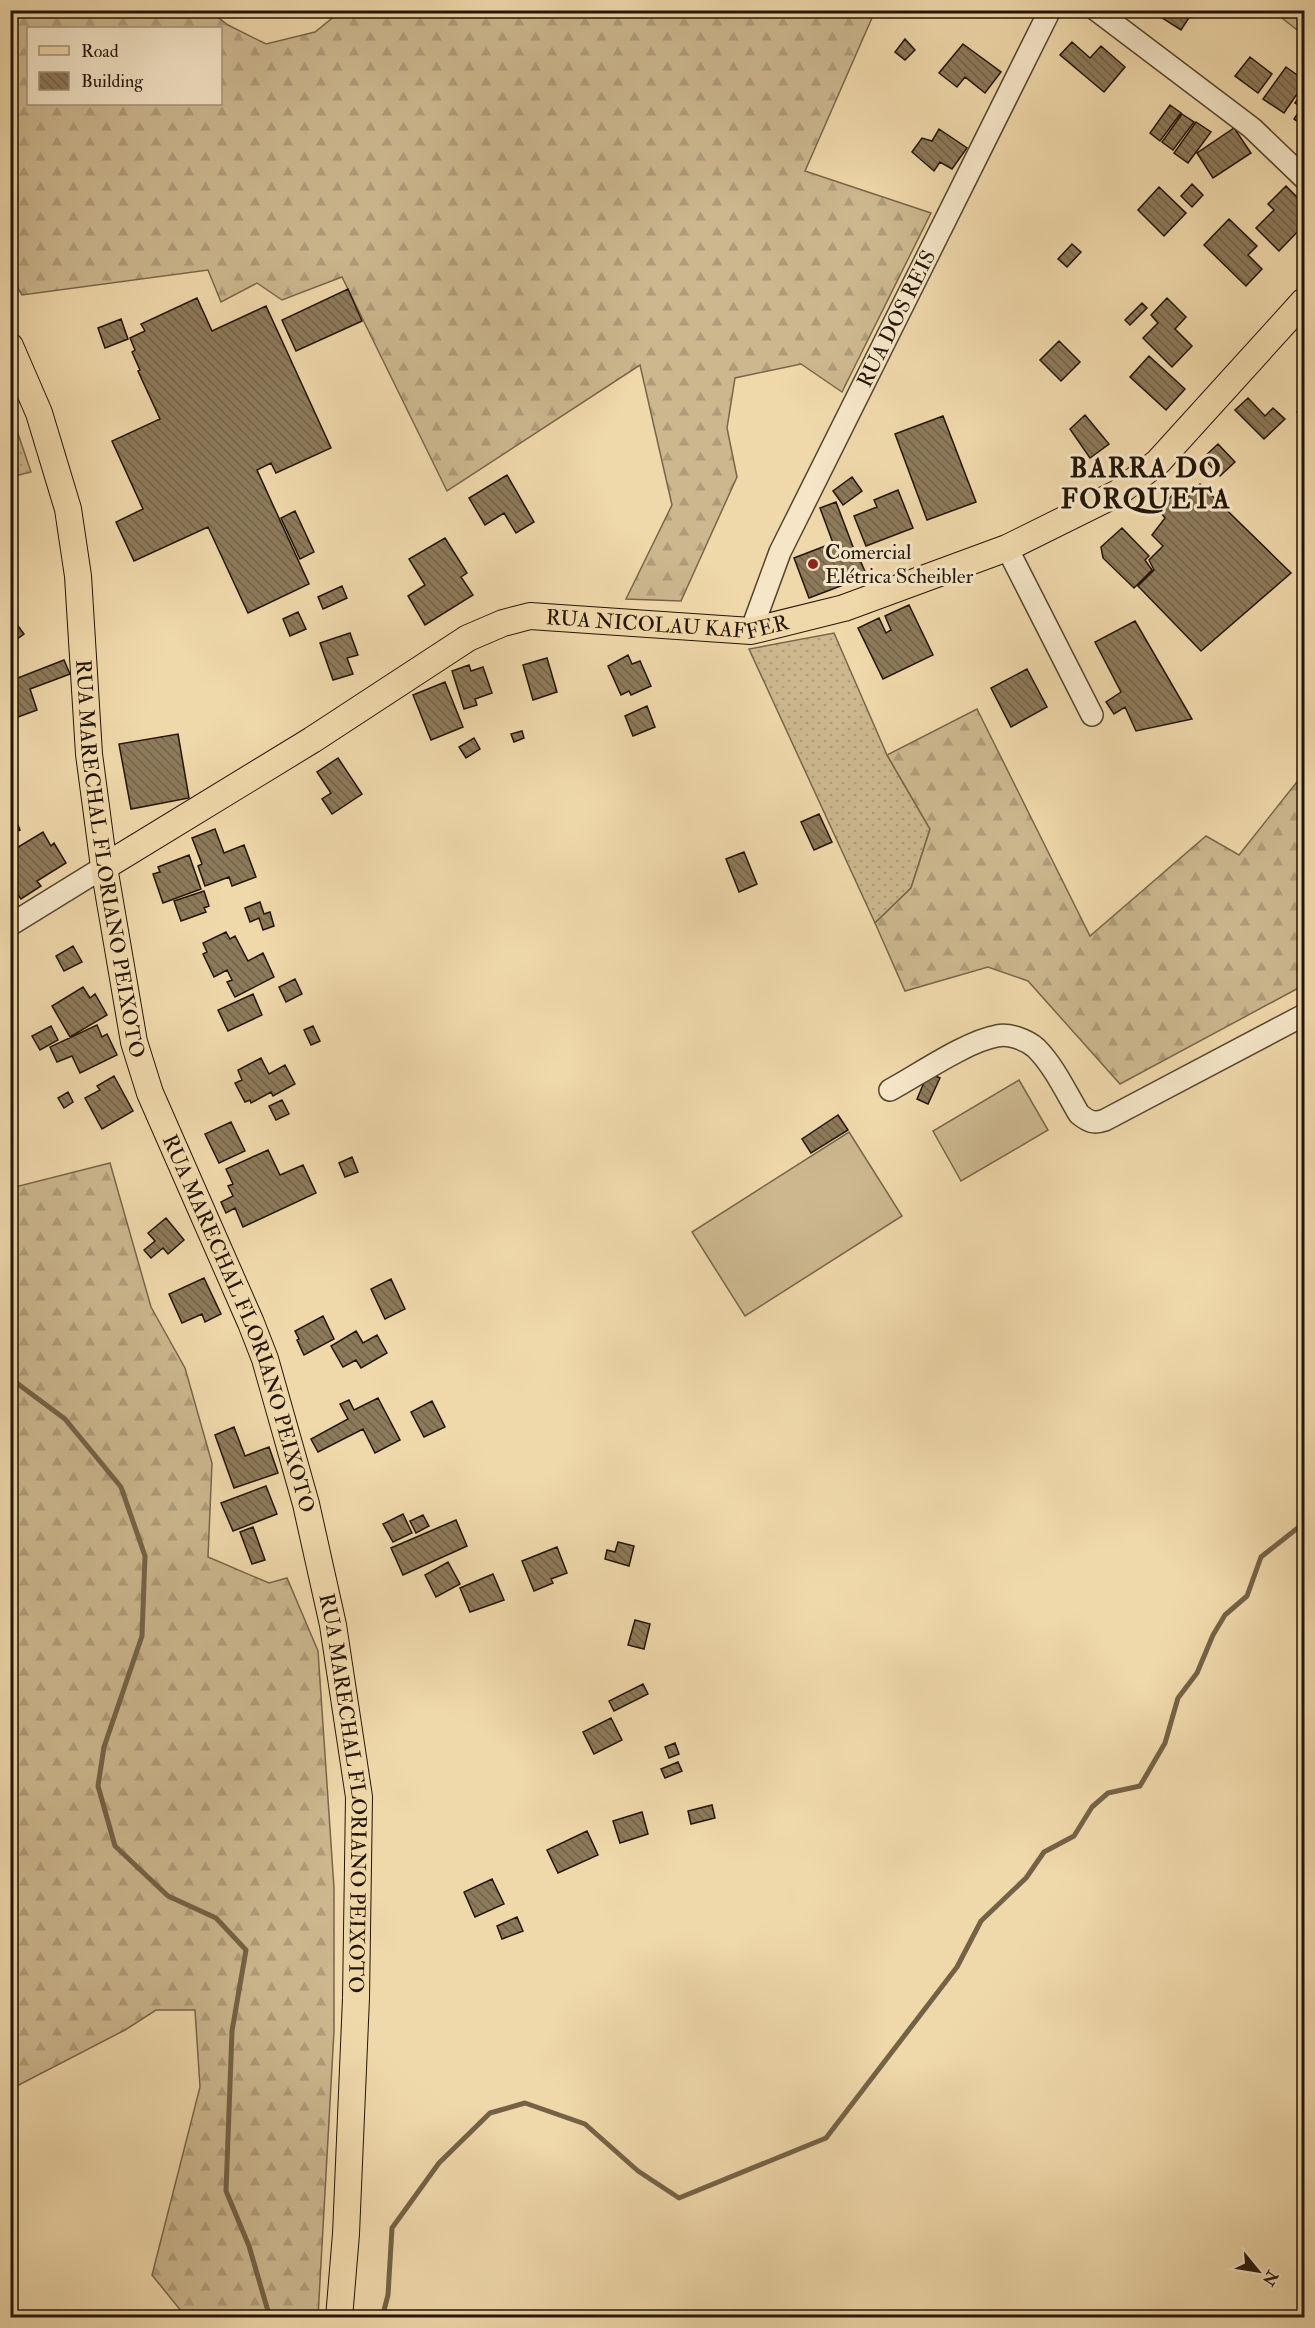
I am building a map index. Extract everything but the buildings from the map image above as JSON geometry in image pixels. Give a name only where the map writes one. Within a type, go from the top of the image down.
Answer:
[{"type":"main road","name":"RUA NICOLAU KAFFER","points":[[104,867],[312,740],[468,638],[503,623],[530,616],[751,631],[844,608],[1007,548],[1118,492],[1158,462],[1305,301]]},
{"type":"main road","name":"RUA MARECHAL FLORIANO PEIXOTO","points":[[10,346],[39,413],[68,509],[78,576],[89,754],[104,867],[134,1042],[150,1093],[251,1323],[264,1359],[306,1504],[333,1625],[345,1692],[359,1797],[356,1998],[346,2234],[339,2318]]},
{"type":"street","name":"RUA DOS REIS","points":[[751,631],[780,552],[1050,10]]},
{"type":"street","points":[[1096,10],[1252,128],[1305,178]]},
{"type":"street","points":[[1007,548],[1092,715]]},
{"type":"street","name":"RUA NICOLAU KAFFER","points":[[10,925],[104,867]]},
{"type":"street","points":[[890,1090],[978,1042],[999,1035],[1016,1037],[1033,1046],[1044,1058],[1079,1114],[1095,1123],[1106,1120],[1305,1015]]},
{"type":"green space","points":[[10,11],[210,11],[228,25],[266,44],[315,32],[341,11],[875,11],[805,171],[931,213],[842,392],[801,364],[735,378],[727,428],[737,477],[681,601],[626,599],[672,505],[640,365],[447,491],[342,277],[282,300],[257,283],[221,302],[208,270],[22,295],[10,275]]},
{"type":"green space","points":[[1273,11],[1304,11],[1304,30],[1301,33]]},
{"type":"green space","points":[[11,413],[31,472],[10,477]]},
{"type":"green space","points":[[834,633],[887,755],[930,829],[911,888],[875,923],[749,649]]},
{"type":"green space","points":[[977,709],[1090,936],[1206,836],[1239,855],[1304,773],[1304,985],[1120,1084],[1028,981],[988,967],[905,991],[875,923],[911,888],[930,829],[887,755]]},
{"type":"green space","points":[[1019,1080],[1048,1130],[961,1181],[933,1131]]},
{"type":"green space","points":[[849,1132],[902,1216],[745,1316],[692,1232]]},
{"type":"green space","points":[[110,1163],[151,1307],[185,1368],[212,1463],[208,1557],[269,1583],[287,1578],[318,1651],[334,1888],[334,2031],[318,2317],[186,2317],[152,2275],[200,2087],[195,2010],[156,2010],[125,2030],[11,2089],[11,1188]]},
{"type":"waterway","points":[[10,1378],[65,1419],[121,1487],[145,1556],[142,1636],[104,1747],[98,1786],[115,1846],[168,1896],[216,1918],[246,1950],[232,2031],[226,2191],[249,2246],[270,2318]]},
{"type":"waterway","points":[[382,2318],[388,2295],[392,2228],[439,2163],[490,2113],[525,2103],[585,2124],[638,2171],[679,2198],[826,2138],[957,1967],[981,1921],[1026,1878],[1044,1852],[1074,1836],[1092,1807],[1108,1793],[1140,1786],[1165,1743],[1178,1698],[1197,1673],[1213,1635],[1225,1615],[1247,1596],[1261,1557],[1304,1523]]},
{"type":"place","name":"Comercial Elétrica Scheibler","points":[[813,564]]},
{"type":"district","name":"BARRA DO FORQUETA","points":[[1146,484]]}]
